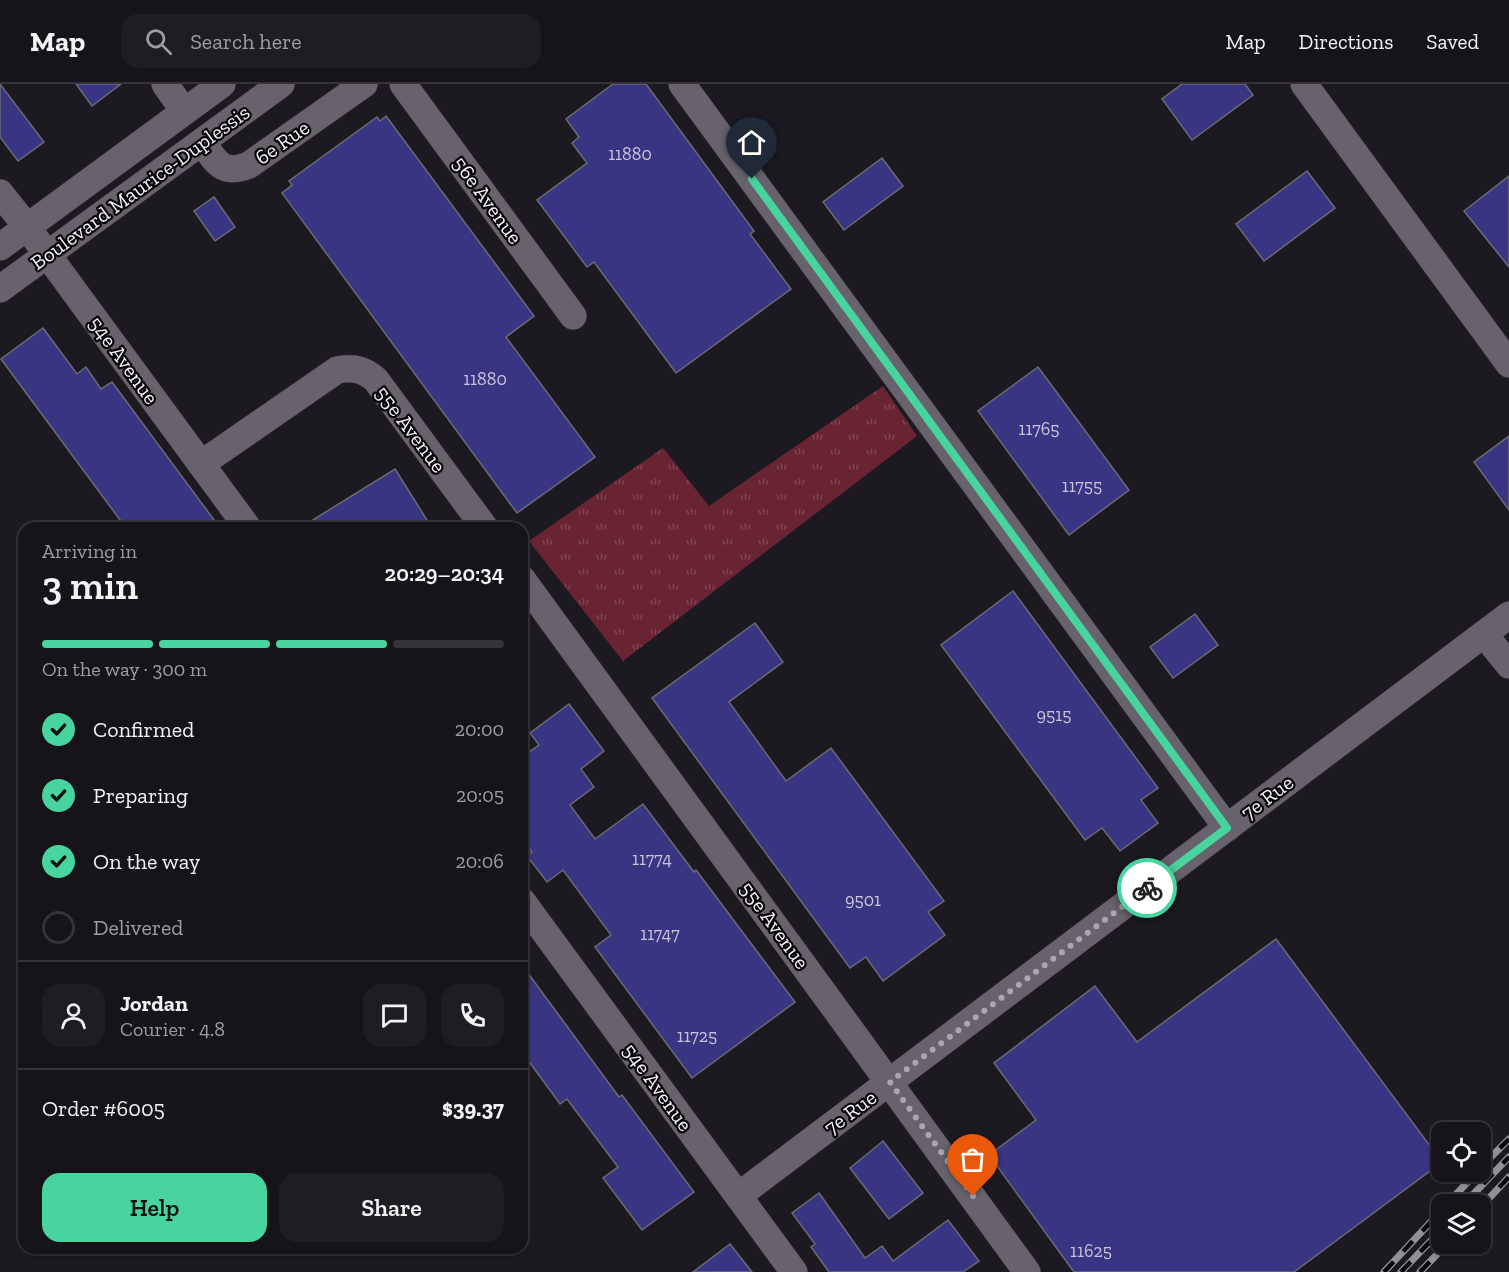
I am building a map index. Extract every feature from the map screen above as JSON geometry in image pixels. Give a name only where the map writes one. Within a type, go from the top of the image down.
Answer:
[{"type":"street","points":[[165,84],[184,111]]},
{"type":"street","name":"Boulevard Maurice-Duplessis","points":[[0,246],[222,84]]},
{"type":"street","name":"Boulevard Maurice-Duplessis","points":[[0,289],[281,84]]},
{"type":"street","name":"6e Rue","points":[[202,142],[218,164],[225,168],[241,168],[249,165],[364,84]]},
{"type":"street","name":"56e Avenue","points":[[403,84],[573,316]]},
{"type":"street","points":[[682,84],[1227,828]]},
{"type":"street","points":[[1304,84],[1509,364]]},
{"type":"street","name":"54e Avenue","points":[[0,193],[27,226],[244,522]]},
{"type":"street","name":"55e Avenue","points":[[201,464],[337,370],[358,369],[368,373],[376,380],[481,522]]},
{"type":"street","name":"55e Avenue","points":[[528,587],[1027,1272]]},
{"type":"street","name":"7e Rue","points":[[738,1196],[1509,615]]},
{"type":"street","points":[[1484,634],[1509,665]]},
{"type":"street","name":"54e Avenue","points":[[528,910],[794,1272]]},
{"type":"green space","points":[[883,386],[917,436],[623,661],[529,541],[663,448],[709,506]]},
{"type":"building","points":[[0,84],[44,142],[18,161],[0,137]]},
{"type":"building","points":[[76,84],[121,84],[92,106]]},
{"type":"building","points":[[613,84],[646,84],[754,231],[750,234],[791,289],[676,373],[594,262],[587,267],[537,200],[587,163],[572,143],[579,137],[566,119]]},
{"type":"building","points":[[1182,84],[1245,84],[1253,95],[1192,140],[1162,99]]},
{"type":"building","points":[[386,116],[534,316],[506,337],[595,457],[517,513],[282,193],[292,185],[289,181],[377,117],[380,121]]},
{"type":"building","points":[[882,158],[903,186],[844,230],[823,202]]},
{"type":"building","points":[[1307,171],[1335,208],[1264,261],[1236,224]]},
{"type":"building","points":[[1509,176],[1509,267],[1464,211]]},
{"type":"building","points":[[214,197],[235,227],[215,241],[194,211]]},
{"type":"building","points":[[43,328],[77,374],[86,367],[101,389],[112,382],[216,522],[122,522],[1,359]]},
{"type":"building","points":[[1038,367],[1129,490],[1069,535],[978,411]]},
{"type":"building","points":[[1509,436],[1509,510],[1474,462]]},
{"type":"building","points":[[395,469],[428,522],[310,522]]},
{"type":"building","points":[[1013,591],[1158,788],[1141,800],[1158,823],[1120,851],[1102,828],[1085,840],[941,645]]},
{"type":"building","points":[[1195,614],[1218,645],[1173,678],[1150,647]]},
{"type":"building","points":[[755,623],[783,662],[729,702],[786,781],[831,748],[944,901],[928,912],[945,935],[883,981],[866,957],[850,968],[652,698]]},
{"type":"building","points":[[569,704],[604,751],[581,769],[594,787],[570,805],[595,839],[643,804],[694,872],[696,870],[795,1002],[692,1078],[595,947],[611,935],[563,870],[547,882],[528,857],[532,852],[528,846],[528,753],[539,745],[530,733]]},
{"type":"building","points":[[1276,939],[1431,1147],[1431,1170],[1294,1272],[1074,1272],[989,1155],[1036,1120],[994,1063],[1095,986],[1137,1042]]},
{"type":"building","points":[[528,973],[619,1097],[622,1095],[694,1192],[642,1230],[603,1178],[618,1167],[567,1099],[560,1104],[528,1060]]},
{"type":"building","points":[[883,1141],[923,1193],[889,1219],[850,1168]]},
{"type":"building","points":[[819,1193],[865,1258],[882,1246],[893,1261],[948,1220],[979,1261],[963,1272],[829,1272],[811,1247],[815,1244],[792,1213]]},
{"type":"building","points":[[730,1244],[752,1272],[693,1272]]},
{"type":"railway","points":[[1491,1157],[1509,1139]]},
{"type":"railway","points":[[1474,1194],[1509,1157]]},
{"type":"railway","points":[[1491,1196],[1509,1177]]},
{"type":"railway","points":[[1456,1194],[1468,1182]]},
{"type":"railway","points":[[1384,1272],[1431,1222]]},
{"type":"railway","points":[[1401,1272],[1431,1241]]},
{"type":"railway","points":[[1420,1272],[1437,1254]]},
{"type":"way so far","points":[[973,1196],[890,1082],[1147,888]]},
{"type":"route","points":[[752,179],[1227,828],[1147,888]]}]
